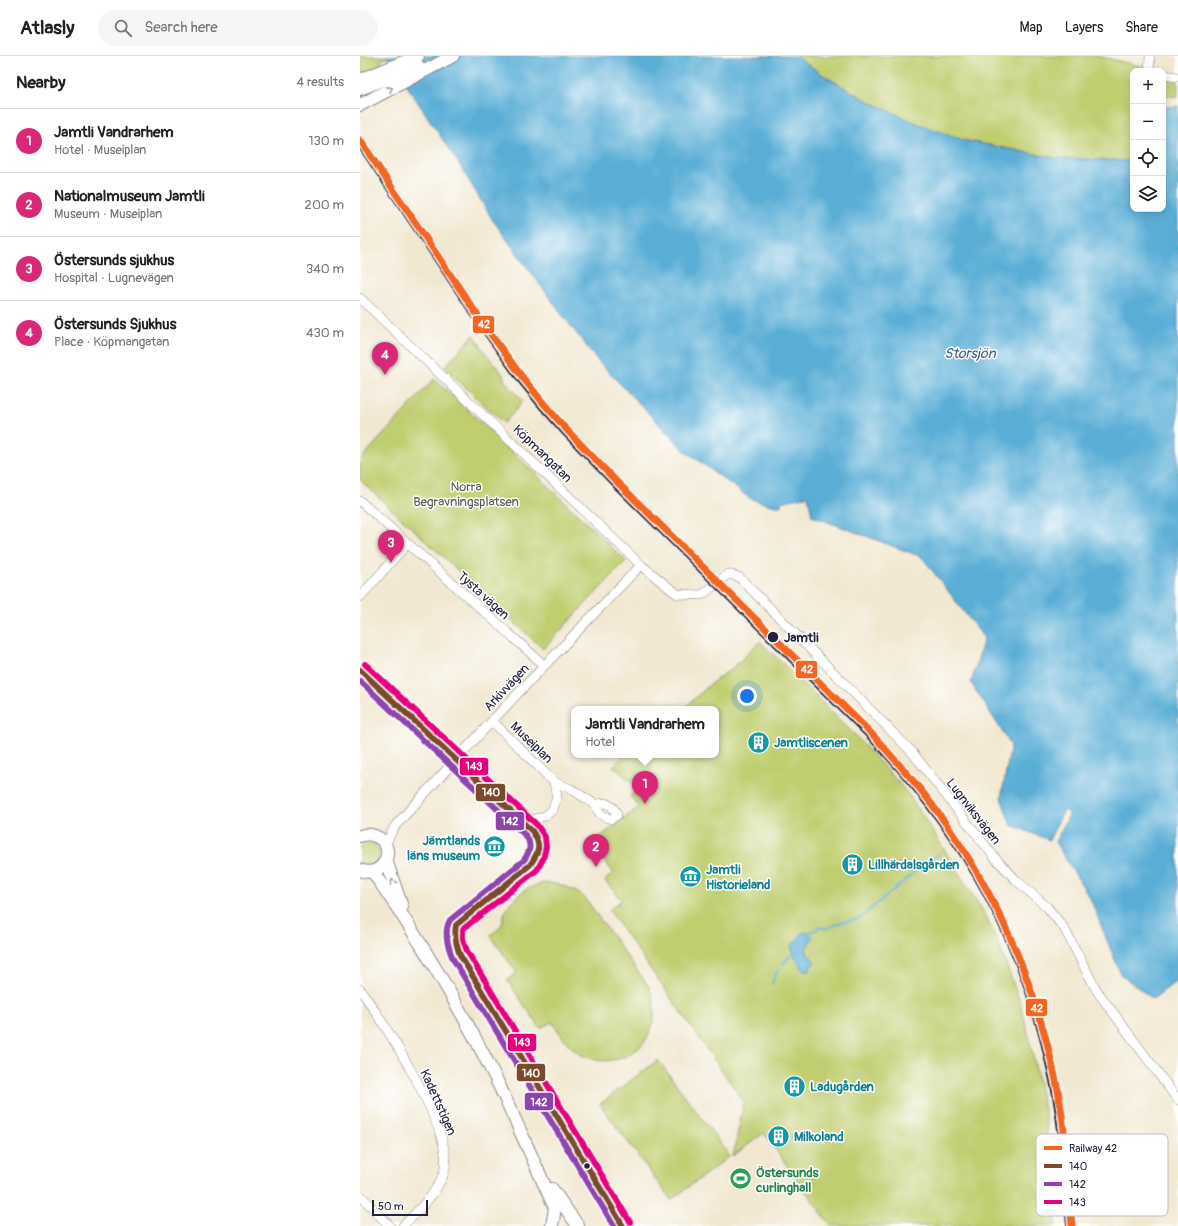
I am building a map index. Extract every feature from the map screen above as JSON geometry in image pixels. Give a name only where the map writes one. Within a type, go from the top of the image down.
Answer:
[{"type":"main road","points":[[360,71],[418,56]]},
{"type":"main road","points":[[360,80],[418,56]]},
{"type":"main road","points":[[360,89],[445,56]]},
{"type":"main road","points":[[360,105],[453,56]]},
{"type":"main road","points":[[360,870],[373,872],[381,868],[386,860],[387,853],[382,841],[374,835],[361,835]]},
{"type":"main road","points":[[386,860],[411,930]]},
{"type":"main road","points":[[373,872],[450,994],[492,1072],[555,1208],[552,1226]]},
{"type":"main road","points":[[534,1162],[578,1226]]},
{"type":"street","points":[[1149,68],[1150,56]]},
{"type":"street","points":[[1166,75],[1178,76]]},
{"type":"street","name":"Köpmangatan","points":[[360,298],[641,565],[677,594],[701,594],[706,592],[718,582]]},
{"type":"street","name":"Tysta vägen","points":[[360,501],[544,665]]},
{"type":"street","points":[[360,597],[407,544]]},
{"type":"street","name":"Arkivvägen","points":[[382,841],[544,665],[641,565]]},
{"type":"street","name":"Lugnviksvägen","points":[[718,582],[728,574],[739,577],[912,752],[995,858],[1016,880],[1047,907],[1064,928],[1097,991],[1178,1100]]},
{"type":"street","points":[[360,670],[456,759],[537,838],[539,846],[537,856],[530,865],[456,925],[453,934],[455,944],[460,955],[623,1226]]},
{"type":"street","name":"Museiplan","points":[[492,721],[554,782],[571,789],[596,805]]},
{"type":"street","name":"Museiplan","points":[[525,825],[529,821],[545,816],[552,809],[557,797],[554,782]]},
{"type":"street","name":"Kadettstigen","points":[[360,989],[381,1018],[418,1083],[439,1129],[445,1152],[445,1168],[439,1182],[429,1199],[403,1226]]},
{"type":"street","points":[[360,1195],[390,1226]]},
{"type":"green space","points":[[360,56],[387,56],[388,58],[380,60],[396,83],[360,103]]},
{"type":"green space","points":[[796,56],[1098,56],[1148,68],[1130,68],[1130,161],[1055,158],[963,140],[916,123],[868,101],[823,75]]},
{"type":"green space","points":[[1166,75],[1178,77],[1178,97],[1166,95]]},
{"type":"green space","points":[[474,335],[484,351],[504,376],[504,380],[523,401],[504,423],[444,367]]},
{"type":"green space","name":"Norra Begravningsplatsen","points":[[434,379],[626,561],[543,649],[360,480],[360,460]]},
{"type":"green space","name":"Jamtli","points":[[760,641],[855,735],[908,794],[981,908],[997,939],[1020,1002],[1045,1113],[1047,1134],[1036,1134],[1036,1216],[1055,1216],[1056,1226],[831,1226],[764,1133],[733,1156],[744,1102],[609,910],[622,900],[605,881],[613,872],[591,844],[639,807],[630,796],[638,788],[613,766],[621,758],[719,758],[719,706],[686,706],[714,681],[734,667]]},
{"type":"green space","points":[[368,843],[374,845],[378,849],[379,854],[376,863],[371,865],[366,865],[360,862],[360,847]]},
{"type":"green space","points":[[544,883],[566,887],[576,891],[585,898],[649,987],[653,999],[653,1022],[643,1043],[635,1051],[625,1057],[609,1061],[600,1061],[587,1058],[568,1044],[552,1022],[540,1028],[507,980],[517,973],[490,935],[501,926],[508,906],[516,897],[532,887]]},
{"type":"green space","points":[[658,1060],[730,1156],[671,1200],[600,1104]]},
{"type":"water","name":"Storsjön","points":[[387,56],[796,56],[823,75],[868,101],[916,123],[963,140],[1055,158],[1130,161],[1130,212],[1166,212],[1166,107],[1178,106],[1178,982],[1174,983],[1153,999],[1121,975],[1090,898],[1055,842],[1070,813],[1064,810],[1049,840],[1011,825],[1001,798],[1011,745],[971,683],[984,638],[922,557],[812,516],[808,496],[781,502],[781,506],[775,506],[751,499],[684,450],[598,361],[492,219],[459,164]]},
{"type":"water","points":[[803,932],[809,933],[813,937],[806,949],[808,954],[815,962],[808,971],[801,969],[802,968],[791,946]]},
{"type":"waterway","points":[[903,882],[939,854]]},
{"type":"waterway","points":[[840,923],[860,918],[901,884]]},
{"type":"waterway","points":[[809,933],[821,927],[825,929],[838,924]]},
{"type":"waterway","points":[[783,964],[793,955]]},
{"type":"waterway","points":[[772,984],[776,973],[780,969]]},
{"type":"railway","points":[[360,149],[480,328],[518,381],[540,408],[611,484],[868,738],[902,775],[932,814],[959,853],[983,894],[1004,936],[1022,981],[1037,1027],[1049,1076],[1058,1134]]},
{"type":"railway","points":[[1066,1216],[1067,1226]]},
{"type":"rail line","name":"42","points":[[360,140],[484,325],[545,405],[615,480],[872,734],[905,771],[936,810],[977,871],[1010,937],[1024,970],[1036,1005],[1055,1076],[1064,1134]]},
{"type":"rail line","name":"42","points":[[1071,1216],[1072,1226]]},
{"type":"transit line","name":"143","points":[[365,664],[537,825],[545,837],[546,847],[543,859],[537,870],[463,929],[463,939],[467,951],[630,1222]]},
{"type":"transit line","name":"140","points":[[360,670],[532,831],[537,840],[538,848],[536,856],[530,865],[456,925],[456,944],[460,955],[623,1226]]},
{"type":"transit line","name":"142","points":[[360,681],[528,839],[530,848],[524,860],[450,920],[447,929],[448,945],[453,959],[614,1226]]},
{"type":"place","name":"Östersunds Sjukhus","points":[[385,375]]},
{"type":"place","name":"Östersunds sjukhus","points":[[391,563]]},
{"type":"place","name":"Jamtli","points":[[773,637]]},
{"type":"place","name":"Jamtliscenen","points":[[759,742]]},
{"type":"place","name":"Jamtli Vandrarhem","points":[[645,804]]},
{"type":"place","name":"Jämtlands läns museum","points":[[495,847]]},
{"type":"place","name":"Lillhärdalsgården","points":[[852,864]]},
{"type":"place","name":"Nationalmuseum Jamtli","points":[[596,867]]},
{"type":"place","name":"Jamtli Historieland","points":[[691,876]]},
{"type":"place","name":"Ladugården","points":[[794,1086]]},
{"type":"place","name":"Milkoland","points":[[778,1136]]},
{"type":"place","name":"Östersunds curlinghall","points":[[741,1179]]}]
